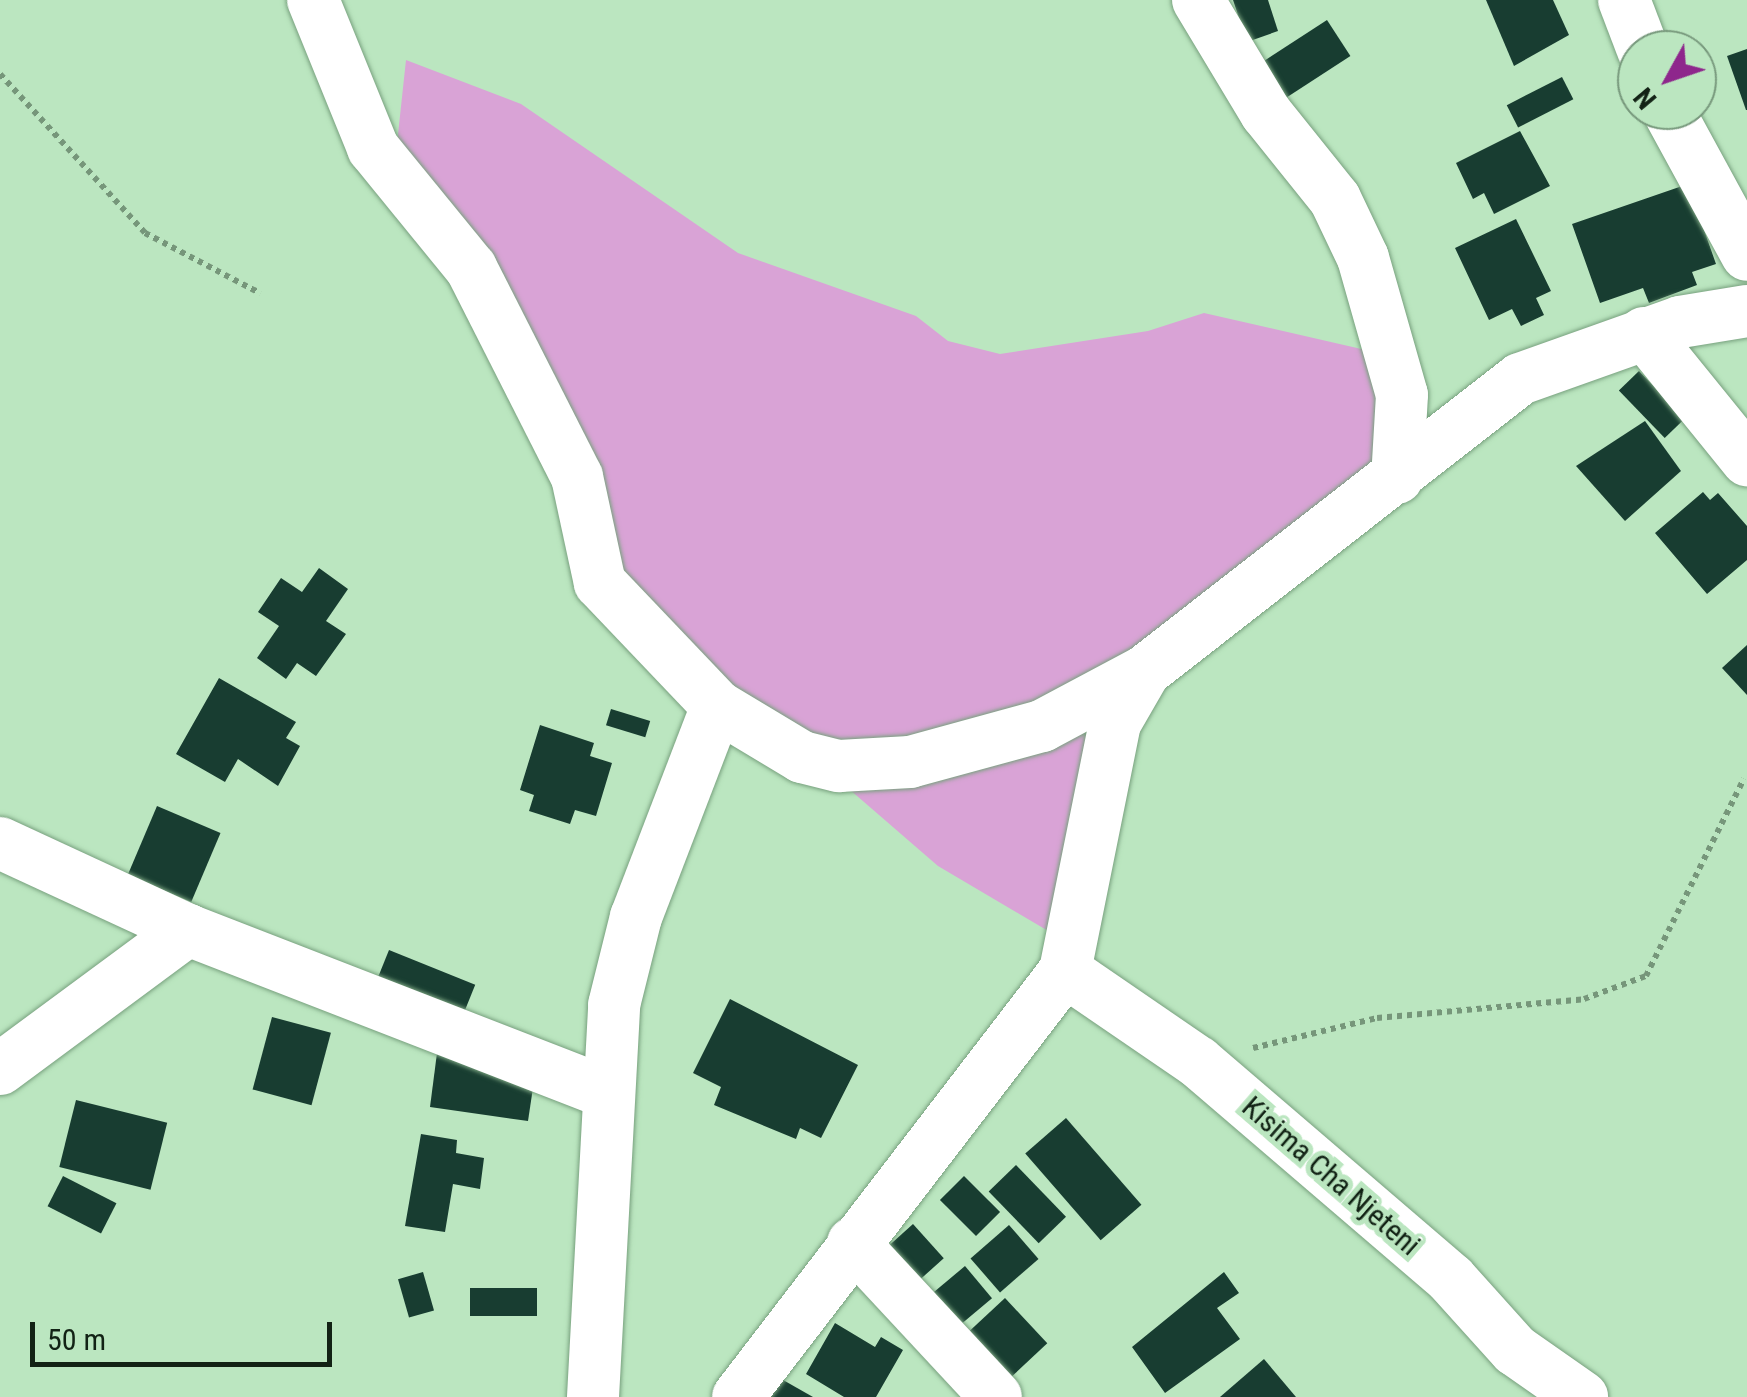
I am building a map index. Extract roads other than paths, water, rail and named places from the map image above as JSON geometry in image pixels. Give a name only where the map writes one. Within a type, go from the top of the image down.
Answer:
[{"type":"street","points":[[313,0],[366,136],[471,268],[577,476],[600,583],[620,614],[717,706],[802,758],[839,766],[910,762],[1042,726],[1145,672],[1520,379],[1644,333],[1747,310]]},
{"type":"street","points":[[1198,0],[1266,113],[1335,198],[1364,258],[1402,394],[1397,478]]},
{"type":"street","points":[[1624,0],[1635,30]]},
{"type":"street","points":[[1679,130],[1747,255]]},
{"type":"street","points":[[1644,333],[1747,460]]},
{"type":"street","points":[[738,1397],[1065,971],[1115,723],[1145,672]]},
{"type":"street","points":[[592,1397],[605,1092],[636,917],[717,706]]},
{"type":"street","points":[[0,843],[188,930],[605,1092]]},
{"type":"street","points":[[0,1070],[188,930]]},
{"type":"street","name":"Kisima Cha Njeteni","points":[[1065,971],[1198,1062],[1451,1279],[1514,1350],[1582,1397]]},
{"type":"street","points":[[853,1243],[996,1397]]}]
